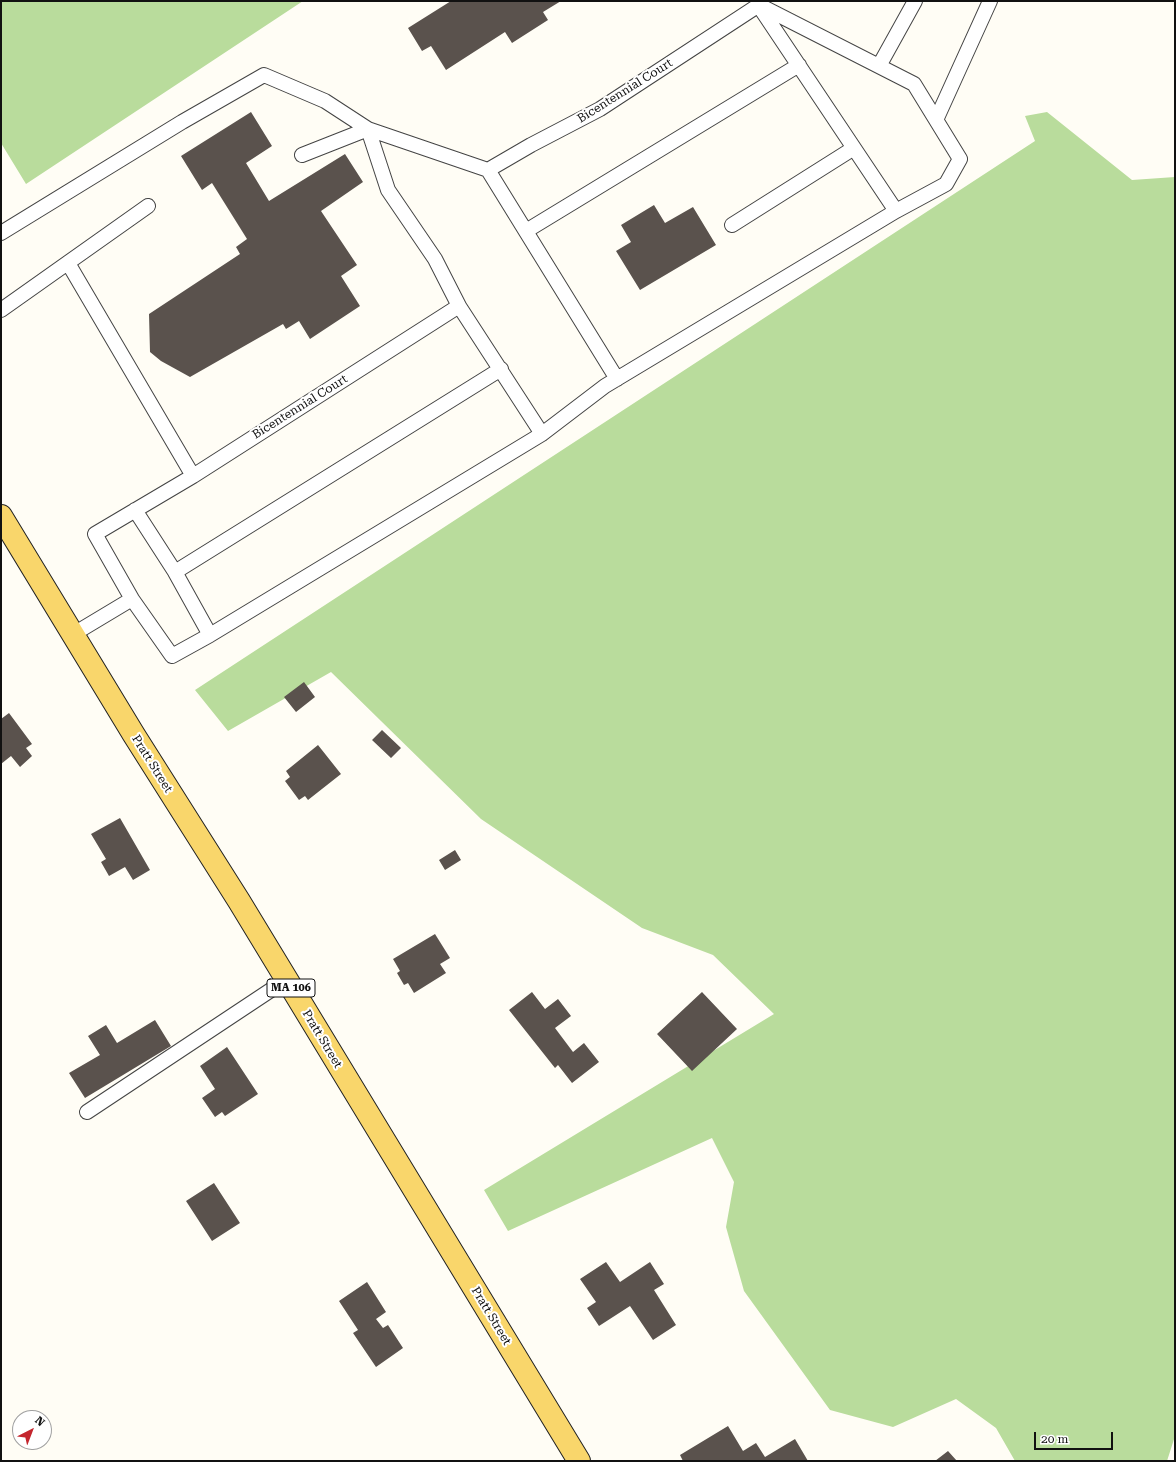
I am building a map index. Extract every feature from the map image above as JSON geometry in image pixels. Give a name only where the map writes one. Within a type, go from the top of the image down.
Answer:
[{"type":"main road","name":"Pratt Street","points":[[1,516],[72,635],[239,901],[579,1461]]},
{"type":"lane","points":[[879,66],[915,1]]},
{"type":"lane","points":[[936,120],[990,1]]},
{"type":"lane","points":[[72,635],[132,599],[172,656],[210,635],[542,434],[605,386],[896,211],[946,184],[960,159],[914,84],[759,5]]},
{"type":"lane","points":[[759,5],[896,211]]},
{"type":"lane","name":"Bicentennial Court","points":[[488,170],[531,145],[600,109],[759,5]]},
{"type":"lane","points":[[526,231],[799,65]]},
{"type":"lane","points":[[1,233],[182,122],[264,75],[325,101],[368,129],[488,170],[617,379]]},
{"type":"lane","points":[[302,155],[368,129]]},
{"type":"lane","points":[[368,129],[388,190],[435,260],[459,306],[542,434]]},
{"type":"lane","points":[[732,225],[854,148]]},
{"type":"lane","points":[[1,310],[148,206]]},
{"type":"lane","points":[[68,263],[193,476]]},
{"type":"lane","name":"Bicentennial Court","points":[[132,599],[95,534],[193,476],[459,306]]},
{"type":"lane","points":[[175,572],[501,369]]},
{"type":"lane","points":[[135,510],[175,572],[210,635]]},
{"type":"lane","points":[[87,1112],[286,980]]},
{"type":"green space","points":[[1,1],[303,1],[26,184],[1,143]]},
{"type":"green space","points":[[1047,112],[1132,180],[1175,177],[1175,1436],[1167,1461],[1015,1461],[996,1428],[956,1399],[893,1427],[830,1410],[744,1291],[726,1227],[734,1182],[712,1138],[508,1231],[484,1190],[774,1014],[713,955],[642,928],[481,819],[331,672],[228,731],[195,690],[1035,141],[1025,116]]},
{"type":"building","points":[[451,1],[561,1],[543,12],[548,20],[512,43],[505,32],[446,70],[431,46],[422,51],[408,28]]},
{"type":"building","points":[[251,112],[272,146],[246,163],[269,201],[345,154],[363,182],[321,211],[357,265],[341,276],[360,306],[310,339],[299,321],[286,329],[283,324],[190,377],[161,361],[150,352],[149,314],[240,254],[236,247],[247,239],[212,183],[202,190],[181,156]]},
{"type":"building","points":[[654,205],[665,223],[693,207],[716,245],[640,290],[616,251],[631,242],[621,225]]},
{"type":"building","points":[[304,682],[315,697],[296,712],[284,697]]},
{"type":"building","points":[[9,713],[32,744],[26,748],[32,756],[20,767],[11,756],[1,764],[1,719]]},
{"type":"building","points":[[382,730],[401,748],[391,758],[372,740]]},
{"type":"building","points":[[318,745],[341,774],[308,800],[305,796],[299,800],[285,781],[290,777],[286,771]]},
{"type":"building","points":[[120,818],[150,870],[133,880],[125,867],[109,876],[101,862],[106,859],[91,834]]},
{"type":"building","points":[[455,850],[461,860],[445,870],[439,860]]},
{"type":"building","points":[[435,934],[450,958],[440,964],[446,973],[414,993],[408,983],[404,985],[397,973],[400,971],[393,959]]},
{"type":"building","points":[[532,992],[545,1009],[558,999],[571,1016],[555,1028],[573,1052],[584,1043],[599,1062],[572,1083],[558,1065],[555,1068],[509,1010]]},
{"type":"building","points":[[702,992],[737,1029],[692,1071],[657,1034]]},
{"type":"building","points":[[155,1020],[171,1046],[85,1098],[69,1073],[100,1055],[88,1036],[106,1025],[117,1043]]},
{"type":"building","points":[[227,1047],[258,1094],[225,1116],[222,1112],[215,1117],[202,1098],[215,1089],[200,1066]]},
{"type":"building","points":[[214,1183],[240,1223],[212,1241],[186,1201]]},
{"type":"building","points":[[606,1262],[620,1282],[650,1262],[664,1284],[654,1290],[676,1325],[653,1340],[630,1306],[599,1326],[587,1308],[596,1302],[580,1279]]},
{"type":"building","points":[[367,1282],[386,1312],[376,1319],[383,1328],[388,1325],[403,1348],[376,1367],[353,1333],[358,1330],[339,1301]]},
{"type":"building","points":[[728,1426],[743,1451],[756,1443],[765,1457],[795,1439],[808,1461],[683,1461],[680,1455]]},
{"type":"building","points":[[948,1451],[957,1461],[935,1461]]}]
